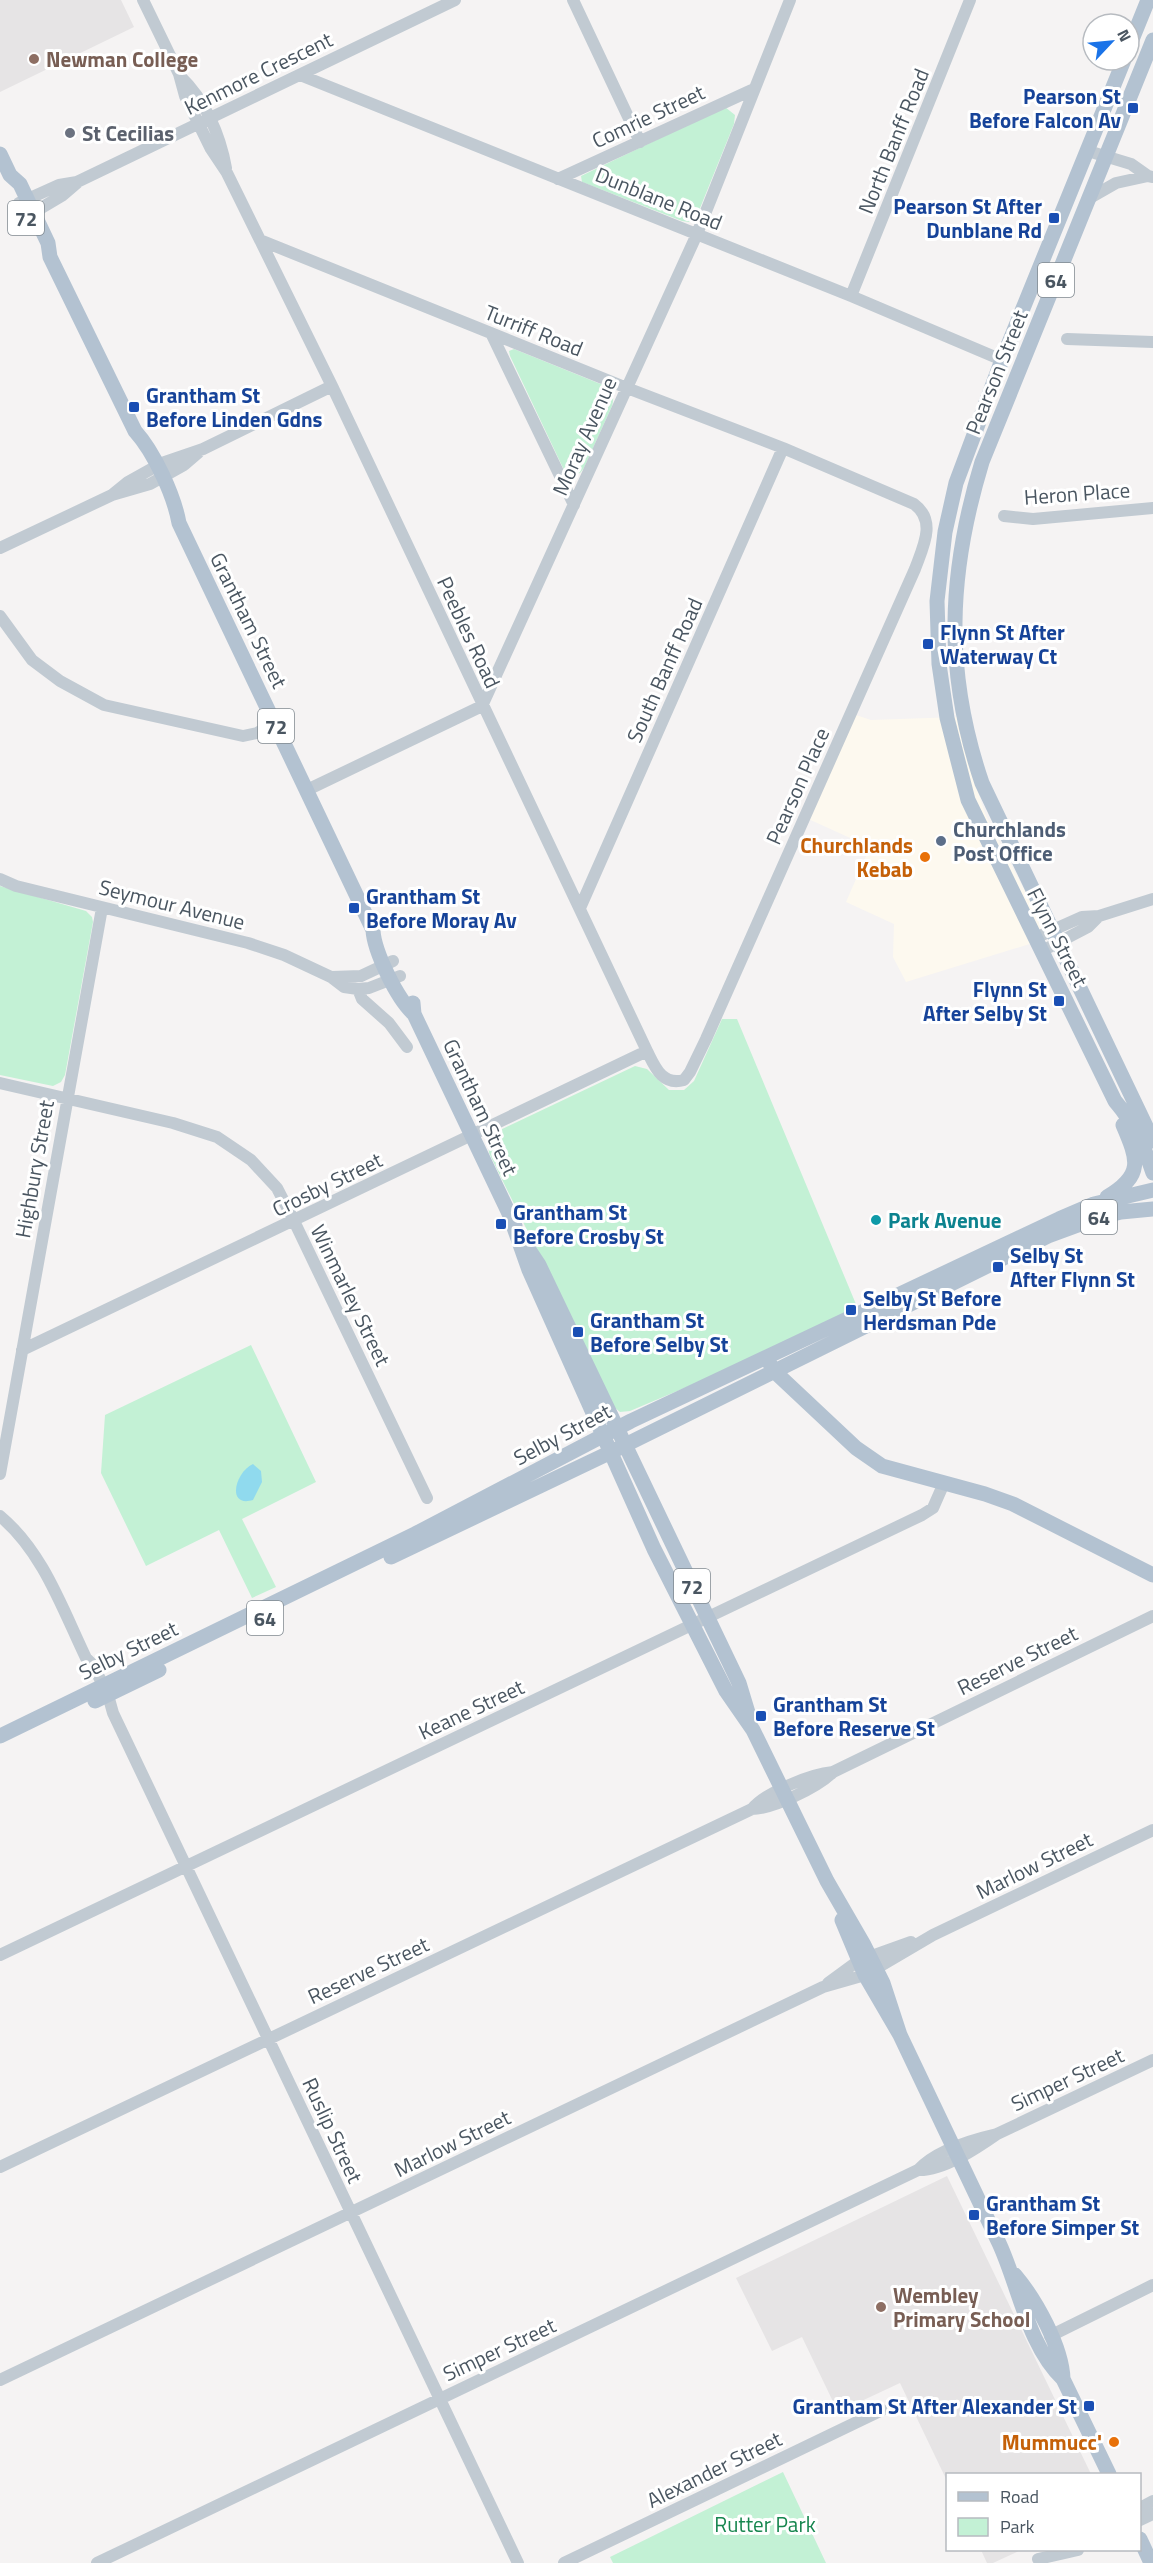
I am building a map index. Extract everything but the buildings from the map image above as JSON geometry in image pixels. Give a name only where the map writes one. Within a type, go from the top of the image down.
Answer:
[{"type":"main road","name":"Pearson Street","points":[[965,522],[981,462],[1153,40]]},
{"type":"main road","name":"Pearson Street","points":[[945,532],[956,483],[1002,360],[1119,72]]},
{"type":"main road","name":"Grantham Street","points":[[0,154],[10,175],[20,184],[26,208],[48,243],[50,257],[135,431],[146,443],[155,474],[176,507],[179,522],[373,930],[382,938],[393,970],[413,1002],[414,1014],[511,1219],[538,1265],[739,1683],[753,1730]]},
{"type":"main road","name":"Flynn Street","points":[[965,522],[954,593],[957,678],[971,749],[982,783],[1057,935],[1153,1141]]},
{"type":"main road","name":"Flynn Street","points":[[945,532],[937,601],[939,664],[947,718],[968,800],[1115,1101],[1127,1115],[1142,1141],[1153,1173]]},
{"type":"main road","points":[[995,858],[1001,846],[998,816]]},
{"type":"main road","name":"64","points":[[1094,1204],[1124,1186],[1134,1171],[1133,1148],[1115,1101]]},
{"type":"main road","name":"Selby Street","points":[[0,1747],[102,1692],[415,1534],[617,1428],[766,1356],[1094,1204],[1153,1190]]},
{"type":"main road","name":"Selby Street","points":[[0,1736],[102,1692],[609,1453],[1048,1236],[1104,1216],[1153,1209]]},
{"type":"main road","name":"Grantham Street","points":[[511,1219],[529,1270],[609,1453],[726,1691],[753,1730],[785,1794],[1012,2270],[1029,2292],[1063,2362],[1064,2379],[1108,2473]]},
{"type":"main road","points":[[766,1356],[775,1372],[856,1448],[870,1458],[893,1470],[1013,1504],[1153,1575]]},
{"type":"main road","name":"Grantham Street","points":[[1012,2270],[1018,2299],[1051,2367],[1064,2379]]},
{"type":"main road","points":[[1141,2541],[1151,2563]]},
{"type":"street","name":"Peebles Road","points":[[143,0],[179,75],[196,91],[203,120],[222,144],[227,172],[332,386],[646,1051],[662,1077],[670,1082],[684,1080],[690,1072]]},
{"type":"street","name":"Kenmore Crescent","points":[[26,208],[58,185],[77,182],[455,0]]},
{"type":"street","points":[[573,0],[640,142]]},
{"type":"street","name":"Moray Avenue","points":[[482,706],[696,234],[790,0]]},
{"type":"street","name":"North Banff Road","points":[[851,296],[970,0]]},
{"type":"street","name":"Dunblane Road","points":[[300,75],[851,296],[1002,360]]},
{"type":"street","name":"Comrie Street","points":[[558,179],[754,89]]},
{"type":"street","points":[[1088,151],[1131,164],[1151,176]]},
{"type":"street","points":[[1088,199],[1116,183],[1151,176]]},
{"type":"street","name":"Turriff Road","points":[[260,240],[627,388],[783,448],[914,504],[925,514]]},
{"type":"street","points":[[491,333],[574,505]]},
{"type":"street","points":[[1067,339],[1153,342]]},
{"type":"street","points":[[0,548],[332,386]]},
{"type":"street","name":"South Banff Road","points":[[580,908],[783,448]]},
{"type":"street","name":"Heron Place","points":[[1004,516],[1033,519],[1153,508]]},
{"type":"street","name":"Pearson Place","points":[[690,1072],[915,569],[927,530],[925,514]]},
{"type":"street","points":[[0,616],[32,660],[60,681],[104,705],[243,736],[257,733],[275,723]]},
{"type":"street","points":[[307,790],[482,706]]},
{"type":"street","name":"Seymour Avenue","points":[[0,879],[16,886],[248,943],[284,955],[331,977],[344,987],[358,990],[362,999],[389,1023],[406,1047]]},
{"type":"street","points":[[1038,945],[1082,917],[1099,916],[1153,899]]},
{"type":"street","name":"Highbury Street","points":[[0,1474],[102,908]]},
{"type":"street","points":[[358,990],[393,970]]},
{"type":"street","name":"Seymour Avenue","points":[[331,977],[361,976],[393,970]]},
{"type":"street","name":"Crosby Street","points":[[22,1350],[646,1051]]},
{"type":"street","name":"Winmarley Street","points":[[0,1083],[173,1123],[217,1137],[251,1160],[277,1188],[428,1498]]},
{"type":"street","name":"Keane Street","points":[[0,1954],[922,1515],[933,1508],[944,1483]]},
{"type":"street","name":"Ruslip Street","points":[[0,1515],[16,1529],[37,1556],[86,1658],[87,1668],[113,1713],[187,1866],[518,2563]]},
{"type":"street","name":"Reserve Street","points":[[0,2167],[752,1809],[759,1801],[785,1794],[819,1773],[832,1772],[1153,1616]]},
{"type":"street","name":"Marlow Street","points":[[0,2380],[824,1987],[871,1973],[933,1935],[1153,1830]]},
{"type":"street","name":"Marlow Street","points":[[824,1987],[864,1958],[933,1935]]},
{"type":"street","name":"Simper Street","points":[[97,2563],[918,2170],[925,2162],[956,2152],[973,2140],[998,2134],[1153,2060]]},
{"type":"street","points":[[1050,2336],[1153,2285]]},
{"type":"street","name":"Alexander Street","points":[[564,2563],[882,2410]]},
{"type":"street","points":[[1034,2561],[1053,2551]]},
{"type":"street","points":[[1034,2561],[1074,2551]]},
{"type":"shaded area","name":"Newman College","points":[[0,0],[121,0],[134,27],[0,92]]},
{"type":"shaded area","points":[[853,714],[871,720],[958,717],[969,766],[986,816],[1049,938],[906,982],[893,957],[894,924],[846,902],[870,847],[804,817]]},
{"type":"shaded area","name":"Wembley Primary School","points":[[947,2176],[1091,2473],[946,2473],[946,2479],[900,2383],[838,2412],[802,2337],[772,2351],[736,2278]]},
{"type":"shaded area","points":[[981,2551],[1019,2551],[993,2563],[987,2563]]},
{"type":"green space","points":[[725,107],[735,115],[734,124],[696,218],[690,222],[682,221],[582,182],[581,176]]},
{"type":"green space","points":[[514,349],[603,385],[612,394],[612,406],[580,473],[570,475],[564,470],[510,356],[509,351]]},
{"type":"green space","points":[[0,886],[86,911],[92,917],[93,922],[65,1075],[61,1082],[53,1086],[0,1075]]},
{"type":"green space","points":[[722,1019],[737,1019],[858,1309],[701,1381],[630,1411],[620,1412],[614,1407],[489,1153],[488,1142],[496,1132],[635,1066],[647,1069],[669,1090],[684,1090],[694,1081]]},
{"type":"green space","points":[[251,1345],[316,1482],[242,1519],[276,1587],[252,1598],[219,1530],[146,1566],[101,1473],[105,1415]]},
{"type":"green space","name":"Rutter Park","points":[[783,2472],[826,2563],[613,2563],[610,2557]]},
{"type":"water","points":[[253,1464],[261,1471],[262,1482],[253,1500],[245,1501],[239,1499],[236,1488],[242,1474]]},
{"type":"place","name":"Newman College","points":[[34,59]]},
{"type":"place","name":"Pearson St Before Falcon Av","points":[[1133,108]]},
{"type":"place","name":"St Cecilias","points":[[70,133]]},
{"type":"place","name":"Pearson St After Dunblane Rd","points":[[1054,218]]},
{"type":"place","name":"Grantham St Before Linden Gdns","points":[[134,407]]},
{"type":"place","name":"Flynn St After Waterway Ct","points":[[928,644]]},
{"type":"place","name":"Churchlands Post Office","points":[[941,841]]},
{"type":"place","name":"Churchlands Kebab","points":[[925,857]]},
{"type":"place","name":"Grantham St Before Moray Av","points":[[354,908]]},
{"type":"place","name":"Flynn St After Selby St","points":[[1059,1001]]},
{"type":"place","name":"Park Avenue","points":[[876,1220]]},
{"type":"place","name":"Grantham St Before Crosby St","points":[[501,1224]]},
{"type":"place","name":"Selby St After Flynn St","points":[[998,1267]]},
{"type":"place","name":"Selby St Before Herdsman Pde","points":[[851,1310]]},
{"type":"place","name":"Grantham St Before Selby St","points":[[578,1332]]},
{"type":"place","name":"Grantham St Before Reserve St","points":[[761,1716]]},
{"type":"place","name":"Grantham St Before Simper St","points":[[974,2215]]},
{"type":"place","name":"Wembley Primary School","points":[[881,2307]]},
{"type":"place","name":"Grantham St After Alexander St","points":[[1089,2406]]},
{"type":"place","name":"Mummucc'","points":[[1114,2442]]}]
